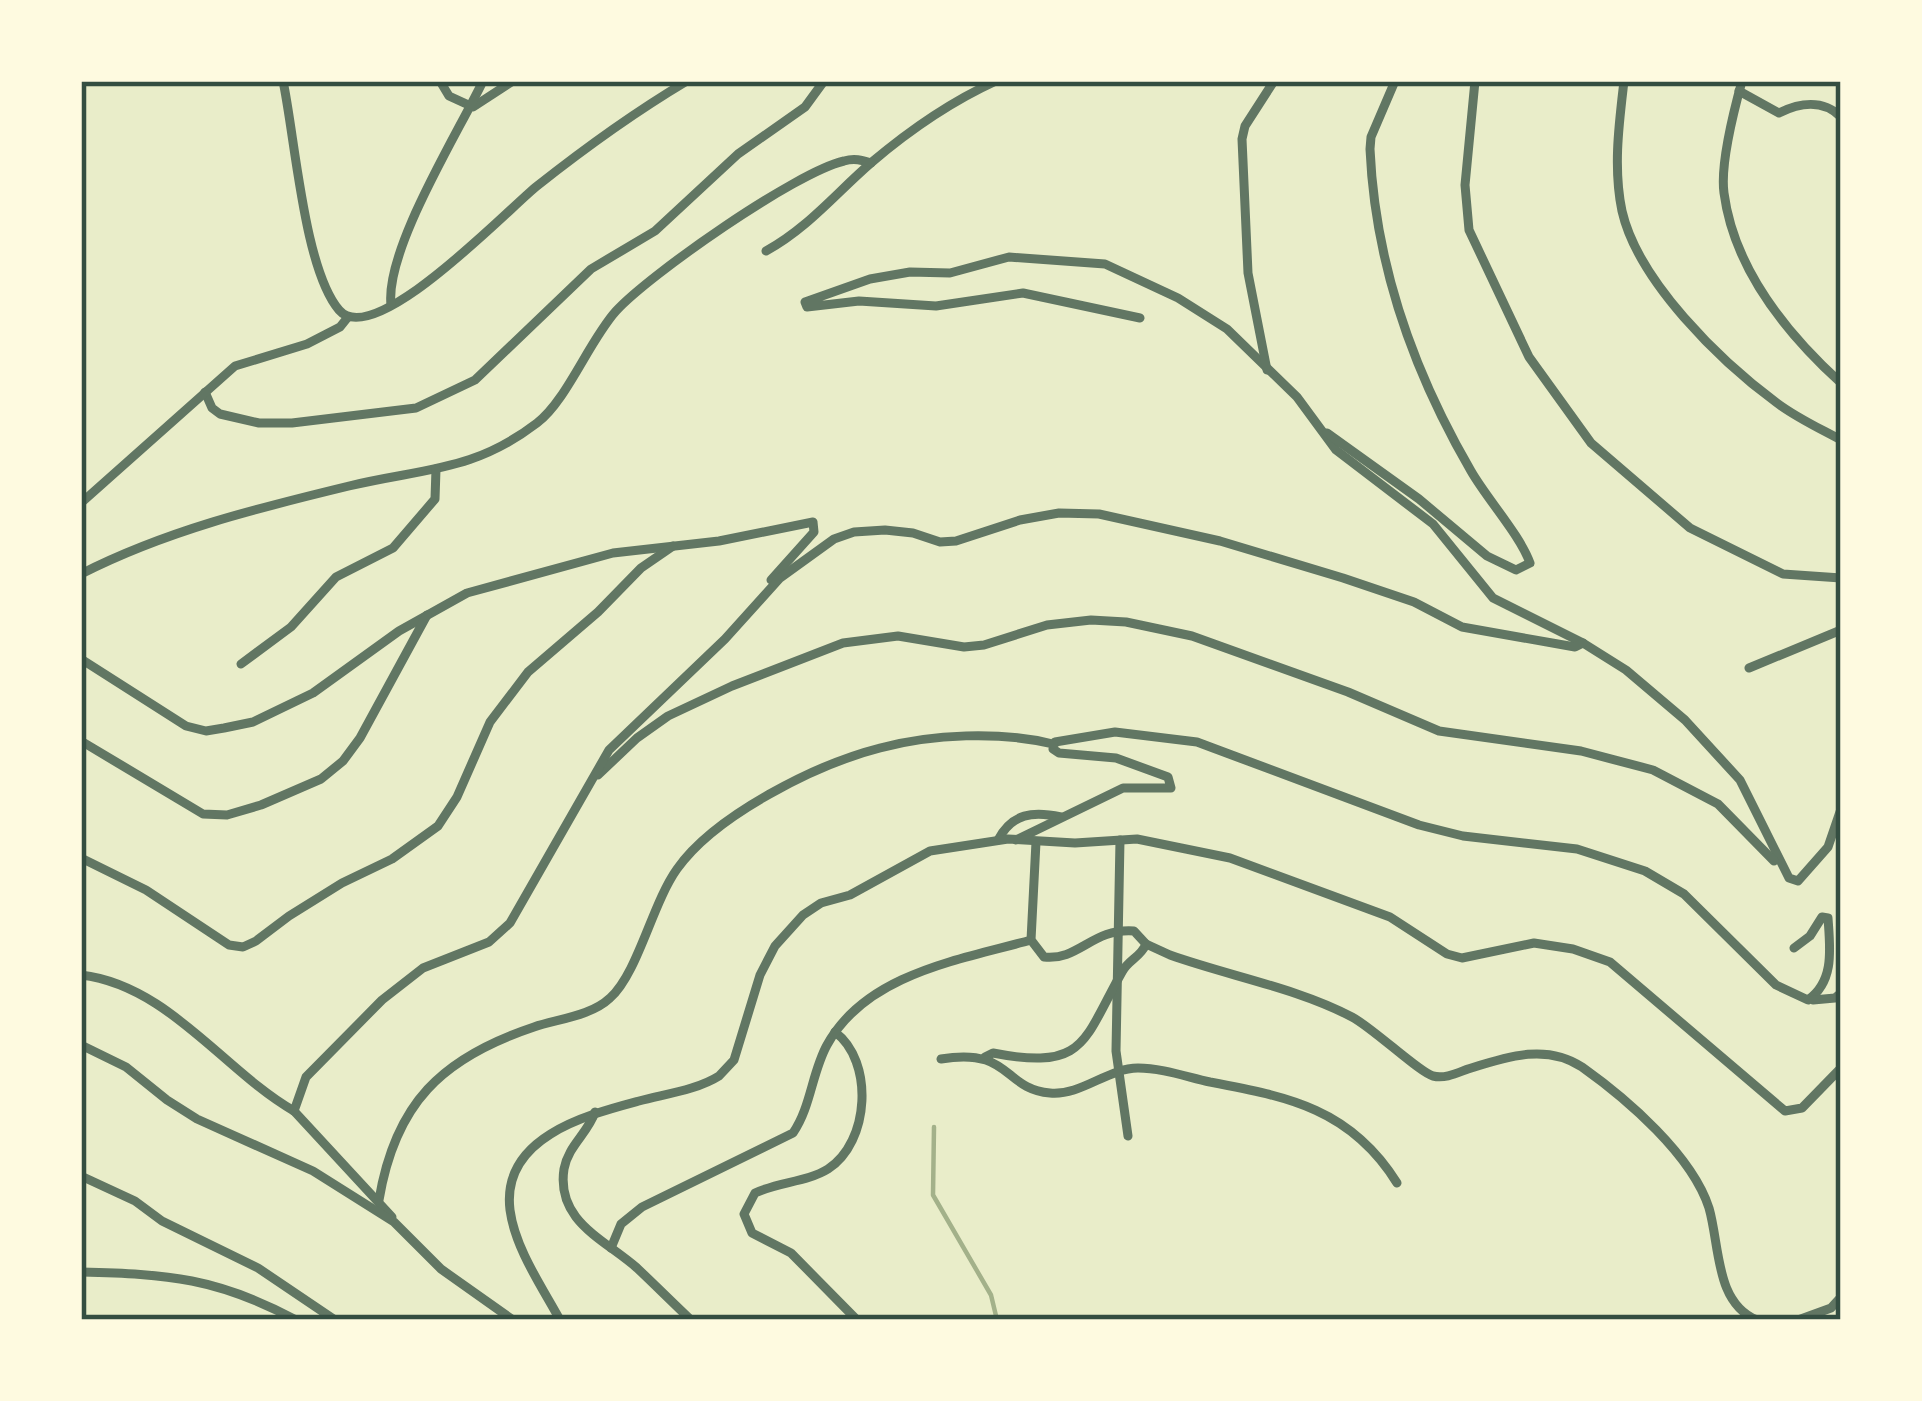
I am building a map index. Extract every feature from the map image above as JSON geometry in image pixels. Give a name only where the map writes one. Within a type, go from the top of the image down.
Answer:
[{"type":"street","points":[[283,81],[316,260],[332,298],[348,317]]},
{"type":"street","points":[[440,81],[449,96],[471,106],[482,104],[513,81]]},
{"type":"street","points":[[392,305],[398,254],[483,81]]},
{"type":"street","points":[[81,502],[235,366],[307,344],[340,327],[348,317],[392,305],[424,286],[537,186],[635,111],[686,81]]},
{"type":"street","points":[[205,392],[220,414],[260,423],[292,423],[416,409],[475,380],[591,269],[656,231],[738,154],[805,106],[824,81]]},
{"type":"street","points":[[766,251],[817,217],[871,163],[943,107],[996,81]]},
{"type":"street","points":[[1267,370],[1248,273],[1242,139],[1245,126],[1274,81]]},
{"type":"street","points":[[1323,434],[1329,433],[1419,499],[1487,556],[1516,570],[1530,563],[1439,414],[1418,368],[1391,284],[1370,149],[1395,81]]},
{"type":"street","points":[[1475,81],[1465,185],[1468,230],[1528,357],[1591,443],[1690,528],[1726,548],[1783,574],[1841,578]]},
{"type":"street","points":[[1624,82],[1618,181],[1623,215],[1644,263],[1730,364],[1776,403],[1841,440]]},
{"type":"street","points":[[1841,117],[1834,110],[1801,103],[1779,113],[1741,86],[1723,190],[1740,255],[1796,342],[1841,382]]},
{"type":"street","points":[[81,574],[141,544],[305,496],[490,455],[542,419],[616,311],[703,243],[828,167],[847,160],[871,163]]},
{"type":"street","points":[[1140,318],[1024,293],[936,305],[859,301],[807,307],[805,302],[890,274],[950,273],[1009,257],[1085,260],[1120,269],[1178,298],[1227,329],[1297,397],[1323,434],[1368,477],[1432,524],[1492,598],[1583,643],[1656,693],[1724,761],[1745,789],[1784,872]]},
{"type":"street","points":[[241,664],[291,627],[336,577],[393,548],[435,499],[436,469]]},
{"type":"street","points":[[294,1111],[306,1077],[382,1000],[423,968],[489,942],[510,923],[609,750],[725,639],[773,584],[834,539],[885,530],[956,541],[1020,520],[1059,513],[1099,514],[1282,560],[1414,602],[1476,630],[1575,647],[1583,643]]},
{"type":"street","points":[[81,659],[186,726],[206,731],[253,722],[286,708],[467,592],[613,553],[719,542],[813,522],[815,530],[771,579],[773,584]]},
{"type":"street","points":[[81,858],[146,890],[229,945],[243,947],[256,941],[438,826],[457,797],[490,722],[528,671],[641,568],[673,545]]},
{"type":"street","points":[[81,741],[202,814],[227,815],[261,805],[322,779],[343,761],[427,615]]},
{"type":"street","points":[[593,776],[668,716],[829,647],[898,636],[964,647],[1046,625],[1091,620],[1192,636],[1348,692],[1439,731],[1581,751],[1653,770],[1718,804],[1798,881],[1828,847],[1841,809]]},
{"type":"street","points":[[1749,668],[1841,630]]},
{"type":"street","points":[[379,1200],[396,1132],[422,1094],[490,1045],[607,1002],[624,981],[674,873],[700,845],[750,806],[884,746],[980,737],[1053,744],[1115,732],[1197,742],[1419,825],[1463,836],[1577,849],[1645,871],[1684,894],[1776,985],[1808,1000],[1841,993]]},
{"type":"street","points":[[1016,840],[1123,788],[1165,790],[1172,782],[1116,758],[1057,752],[1053,744]]},
{"type":"street","points":[[998,840],[1006,826],[1022,815],[1061,817]]},
{"type":"street","points":[[560,1320],[514,1227],[510,1192],[535,1145],[550,1132],[596,1112],[719,1076],[734,1060],[766,961],[784,933],[831,898],[850,895],[916,856],[998,840],[1165,843],[1230,858],[1390,917],[1447,954],[1462,958],[1534,943],[1573,949],[1610,962],[1785,1111],[1802,1108],[1841,1068]]},
{"type":"street","points":[[1120,840],[1119,1072],[1129,1136]]},
{"type":"street","points":[[1036,842],[1030,940],[1038,952],[1052,959],[1098,935],[1134,931],[1146,944],[1350,1016],[1387,1038],[1432,1076],[1448,1076],[1528,1053],[1576,1064],[1625,1100],[1664,1139],[1695,1180],[1708,1207],[1729,1294],[1737,1309],[1757,1320]]},
{"type":"street","points":[[1794,948],[1810,936],[1822,917],[1828,918],[1828,974],[1808,1000]]},
{"type":"street","points":[[611,1248],[621,1224],[642,1207],[793,1133],[835,1032],[870,996],[927,969],[1030,940]]},
{"type":"street","points":[[940,1059],[993,1053],[1050,1059],[1068,1051],[1090,1034],[1117,981],[1146,944]]},
{"type":"street","points":[[81,976],[104,979],[133,992],[212,1045],[294,1111],[441,1269],[513,1320]]},
{"type":"street","points":[[835,1032],[852,1048],[860,1065],[860,1117],[847,1150],[823,1172],[755,1193],[744,1214],[752,1233],[791,1253],[857,1320]]},
{"type":"street","points":[[81,1046],[126,1067],[197,1119],[313,1172],[394,1222]]},
{"type":"street","points":[[984,1057],[1034,1089],[1049,1093],[1073,1090],[1138,1068],[1294,1100],[1356,1133],[1397,1183]]},
{"type":"street","points":[[596,1112],[566,1158],[564,1188],[574,1216],[691,1320]]},
{"type":"street","points":[[81,1176],[257,1268],[334,1320]]},
{"type":"street","points":[[81,1272],[154,1274],[220,1285],[296,1320]]},
{"type":"street","points":[[1798,1320],[1831,1308],[1841,1298]]},
{"type":"waterway","points":[[934,1127],[933,1195],[991,1295],[997,1320]]}]
